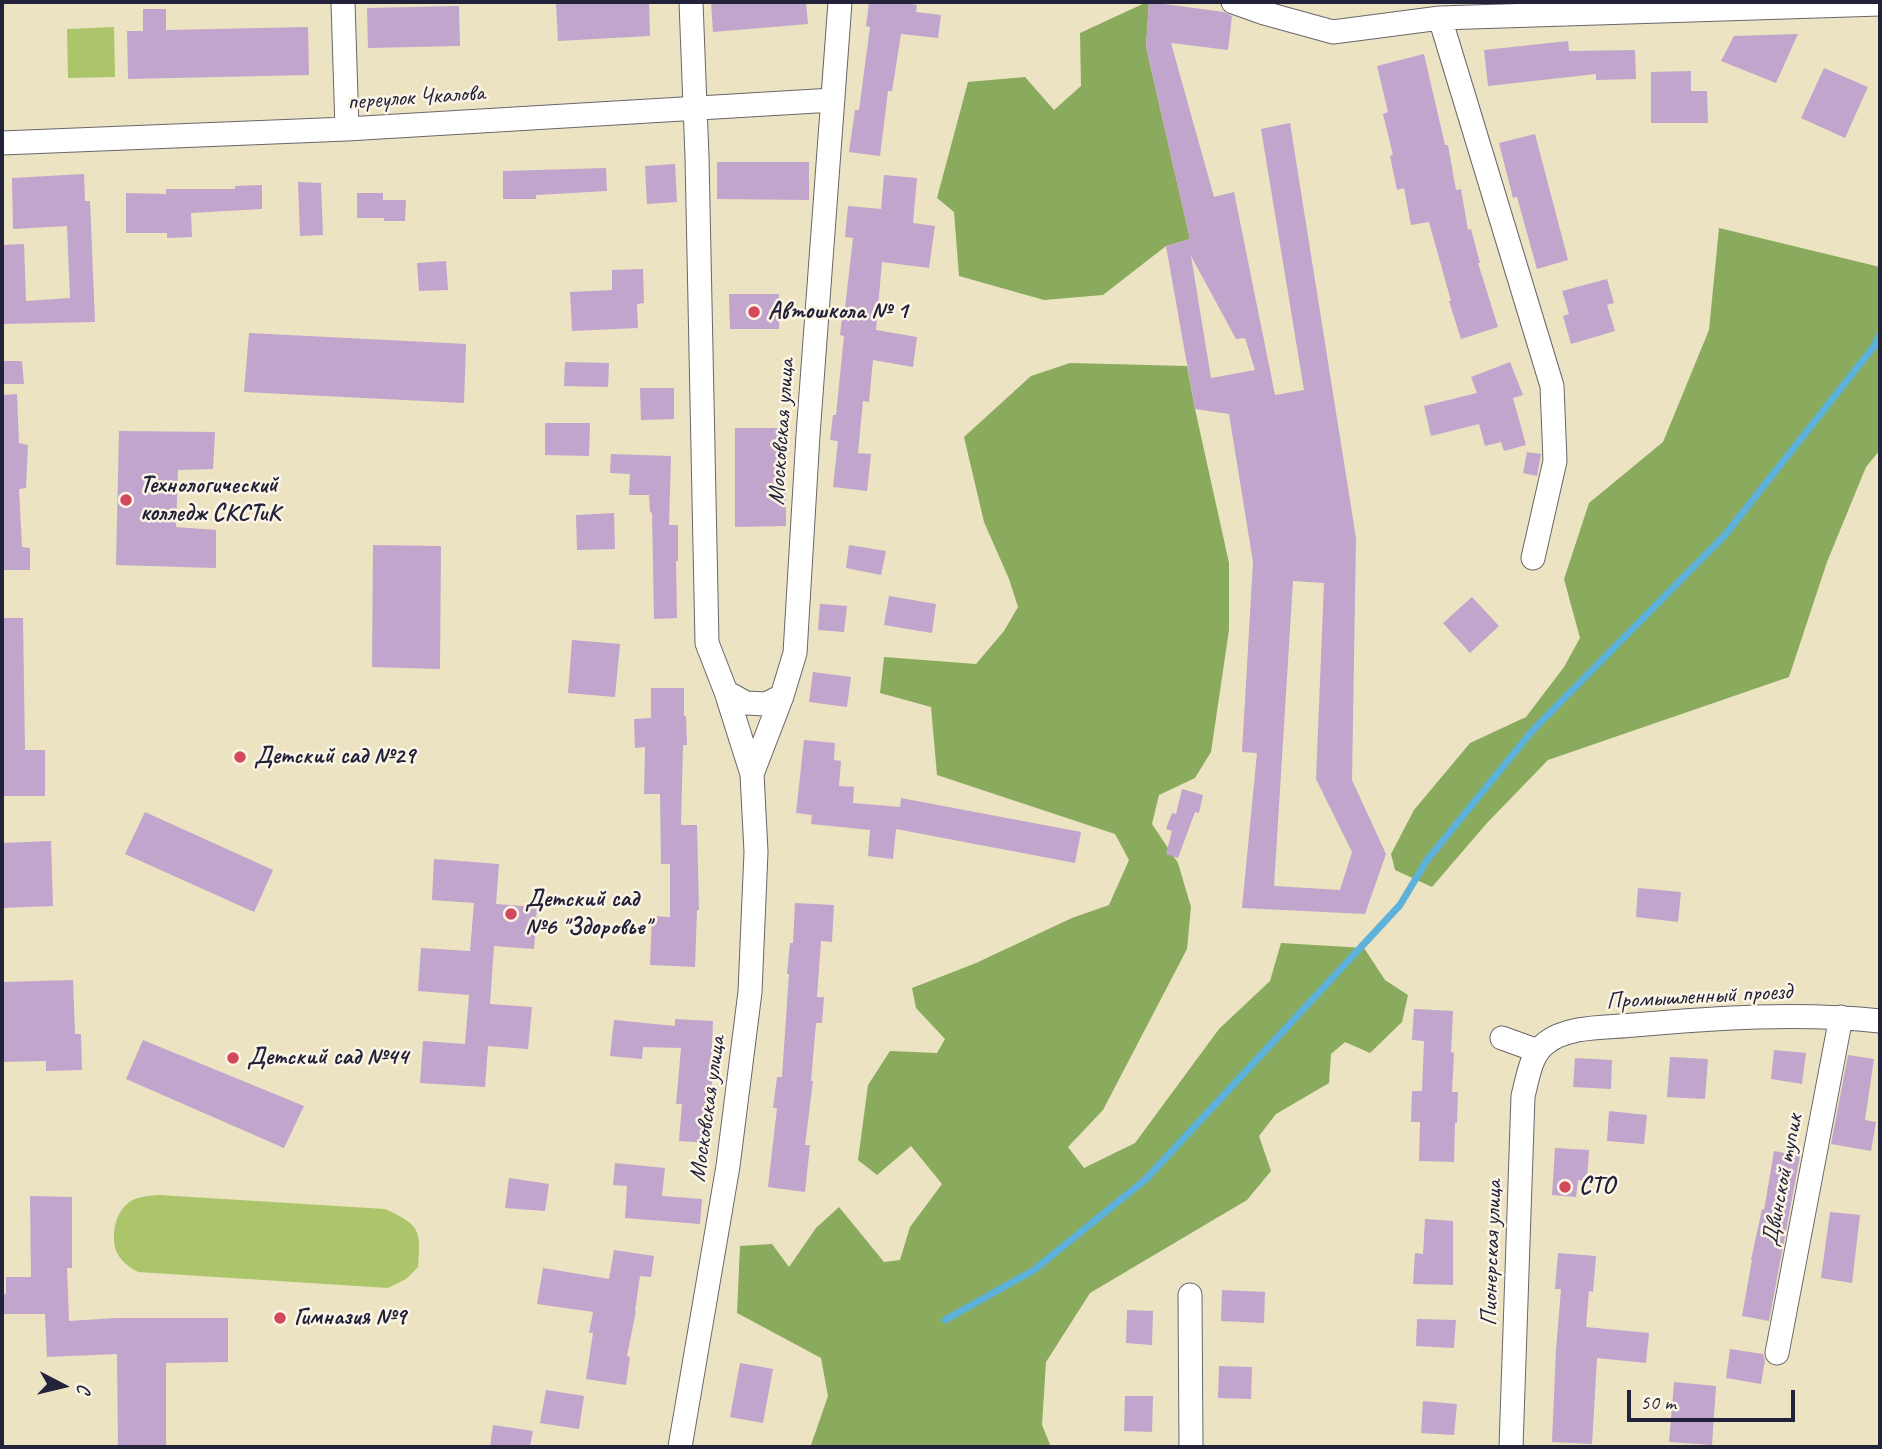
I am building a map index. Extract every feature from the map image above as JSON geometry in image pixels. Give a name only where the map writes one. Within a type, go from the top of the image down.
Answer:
[{"type":"street","points":[[343,2],[347,129]]},
{"type":"street","name":"Московская улица","points":[[680,1447],[728,1166],[750,992],[756,852],[752,774],[707,643],[691,2]]},
{"type":"street","name":"Московская улица","points":[[752,774],[782,696],[795,653],[840,2]]},
{"type":"street","points":[[1233,2],[1334,32],[1440,18],[1880,4]]},
{"type":"street","points":[[1440,18],[1552,386],[1555,461],[1533,558]]},
{"type":"street","name":"переулок Чкалова","points":[[2,143],[347,129],[833,100]]},
{"type":"street","points":[[726,692],[746,703],[766,704],[782,696]]},
{"type":"street","name":"Промышленный проезд","points":[[1535,1056],[1553,1039],[1574,1031],[1702,1019],[1841,1017],[1880,1021]]},
{"type":"street","name":"Двинской тупик","points":[[1777,1353],[1841,1017]]},
{"type":"street","points":[[1502,1038],[1535,1056]]},
{"type":"street","name":"Пионерская улица","points":[[1511,1447],[1521,1127],[1523,1096],[1535,1056]]},
{"type":"street","points":[[1190,1295],[1191,1447]]},
{"type":"green space","points":[[1147,2],[1146,47],[1190,239],[1166,246],[1103,295],[1044,300],[959,276],[954,212],[937,198],[968,82],[1025,77],[1054,110],[1081,86],[1080,33]]},
{"type":"green space","points":[[114,27],[115,77],[68,78],[67,29]]},
{"type":"green space","points":[[1719,228],[1880,267],[1880,450],[1866,467],[1827,562],[1789,677],[1548,760],[1487,823],[1432,887],[1395,870],[1391,854],[1414,810],[1470,743],[1526,717],[1564,667],[1580,638],[1564,579],[1589,503],[1663,442],[1709,330]]},
{"type":"green space","points":[[1070,363],[1187,366],[1229,563],[1229,630],[1211,752],[1195,778],[1159,795],[1152,824],[1178,863],[1191,907],[1187,949],[1103,1110],[1068,1147],[1084,1168],[1135,1143],[1219,1029],[1270,981],[1281,943],[1364,948],[1385,980],[1408,995],[1402,1022],[1370,1053],[1345,1042],[1331,1054],[1329,1083],[1276,1114],[1259,1136],[1271,1171],[1247,1200],[1090,1293],[1046,1362],[1042,1425],[1051,1447],[801,1447],[811,1445],[828,1396],[821,1358],[737,1313],[740,1246],[772,1244],[789,1267],[816,1228],[839,1207],[884,1262],[900,1260],[910,1227],[942,1184],[911,1146],[877,1175],[858,1160],[868,1085],[890,1051],[937,1053],[945,1039],[916,1008],[912,988],[976,963],[1072,918],[1109,905],[1129,860],[1115,834],[937,775],[931,707],[880,693],[884,657],[976,664],[1004,631],[1018,607],[984,522],[964,437],[1031,376]]},
{"type":"green space","points":[[159,1195],[385,1209],[405,1219],[416,1230],[419,1244],[418,1267],[406,1279],[388,1288],[138,1272],[126,1264],[117,1253],[115,1224],[121,1211],[131,1201]]},
{"type":"building","points":[[649,2],[650,36],[558,41],[556,3]]},
{"type":"building","points":[[711,2],[806,2],[808,24],[713,32]]},
{"type":"building","points":[[869,2],[904,2],[917,5],[916,12],[941,15],[938,38],[901,34],[892,91],[888,91],[880,156],[849,152],[855,110],[859,110],[870,27],[866,26]]},
{"type":"building","points":[[1149,2],[1224,12],[1232,16],[1228,50],[1171,43],[1214,197],[1234,192],[1275,395],[1304,390],[1261,129],[1290,123],[1356,538],[1352,780],[1386,854],[1365,914],[1242,908],[1257,753],[1242,752],[1253,562],[1229,414],[1195,409],[1166,246],[1190,239],[1146,47]],"holes":[[[1191,256],[1236,339],[1245,338],[1255,370],[1211,378]],[[1293,581],[1324,583],[1316,779],[1352,852],[1340,890],[1274,886]]]},
{"type":"building","points":[[459,6],[460,46],[368,48],[367,8]]},
{"type":"building","points":[[143,9],[166,9],[166,30],[308,27],[309,75],[128,79],[127,31],[143,31]]},
{"type":"building","points":[[1798,34],[1776,83],[1721,61],[1734,36]]},
{"type":"building","points":[[1568,41],[1569,51],[1635,50],[1636,79],[1596,80],[1596,74],[1488,86],[1484,50]]},
{"type":"building","points":[[1424,54],[1445,145],[1448,145],[1456,190],[1461,189],[1468,230],[1471,229],[1478,263],[1498,327],[1461,339],[1429,222],[1411,225],[1404,188],[1397,190],[1390,156],[1393,155],[1383,114],[1388,112],[1377,66]]},
{"type":"building","points":[[1824,68],[1868,87],[1845,138],[1801,118]]},
{"type":"building","points":[[1691,71],[1691,91],[1707,91],[1708,123],[1651,123],[1651,72]]},
{"type":"building","points":[[1535,134],[1568,260],[1537,269],[1517,197],[1513,198],[1499,143]]},
{"type":"building","points":[[717,162],[809,162],[809,200],[717,199]]},
{"type":"building","points":[[675,164],[677,202],[647,204],[645,166]]},
{"type":"building","points":[[606,168],[607,191],[536,195],[536,199],[503,199],[503,171]]},
{"type":"building","points":[[84,174],[85,201],[90,201],[95,322],[2,324],[2,245],[24,244],[26,301],[70,298],[67,226],[13,229],[12,178]]},
{"type":"building","points":[[884,175],[917,178],[913,223],[935,226],[929,268],[882,262],[876,330],[917,337],[913,367],[873,360],[869,402],[863,401],[858,453],[871,454],[867,491],[833,487],[838,441],[830,440],[833,415],[836,415],[844,336],[840,335],[853,238],[845,237],[848,206],[881,209]]},
{"type":"building","points":[[298,182],[321,183],[323,235],[300,236]]},
{"type":"building","points":[[262,185],[262,209],[191,213],[192,237],[167,238],[167,233],[126,233],[126,193],[166,194],[166,189],[235,189],[235,186]]},
{"type":"building","points":[[357,193],[383,193],[383,200],[406,200],[405,221],[357,218]]},
{"type":"building","points":[[446,261],[448,290],[419,291],[417,263]]},
{"type":"building","points":[[643,269],[644,303],[637,304],[638,328],[572,331],[570,292],[612,290],[612,270]]},
{"type":"building","points":[[1607,279],[1614,303],[1607,305],[1615,331],[1571,344],[1563,316],[1569,314],[1562,291]]},
{"type":"building","name":"Автошкола № 1","points":[[729,294],[779,294],[779,329],[730,329]]},
{"type":"building","points":[[249,333],[466,344],[464,403],[244,392]]},
{"type":"building","points":[[2,361],[22,361],[24,384],[2,384]]},
{"type":"building","points":[[565,362],[609,363],[608,387],[564,386]]},
{"type":"building","points":[[1510,362],[1523,395],[1513,398],[1526,445],[1504,451],[1501,442],[1485,446],[1479,424],[1431,436],[1424,406],[1477,393],[1471,377]]},
{"type":"building","points":[[640,388],[674,388],[674,419],[641,420]]},
{"type":"building","points":[[17,394],[19,443],[28,445],[26,488],[19,489],[22,547],[30,548],[30,570],[2,570],[2,395]]},
{"type":"building","points":[[545,423],[590,423],[589,456],[545,455]]},
{"type":"building","points":[[735,428],[785,428],[786,526],[735,527]]},
{"type":"building","points":[[119,431],[215,432],[213,469],[178,470],[176,527],[216,530],[216,568],[116,565]]},
{"type":"building","points":[[1527,452],[1541,454],[1537,476],[1523,473]]},
{"type":"building","points":[[611,454],[671,456],[669,525],[678,525],[677,618],[654,619],[652,513],[649,495],[629,495],[630,474],[610,473]]},
{"type":"building","points":[[614,513],[615,549],[577,550],[576,515]]},
{"type":"building","points":[[373,545],[441,546],[440,669],[372,667]]},
{"type":"building","points":[[849,545],[886,551],[881,575],[846,568]]},
{"type":"building","points":[[889,596],[936,604],[932,633],[884,625]]},
{"type":"building","points":[[1472,597],[1499,626],[1470,653],[1443,623]]},
{"type":"building","points":[[820,604],[847,606],[844,632],[818,630]]},
{"type":"building","points":[[2,618],[23,618],[25,750],[45,750],[45,796],[2,796]]},
{"type":"building","points":[[572,640],[620,644],[615,697],[568,693]]},
{"type":"building","points":[[813,672],[851,677],[847,707],[809,702]]},
{"type":"building","points":[[651,688],[684,688],[687,745],[683,745],[681,825],[697,825],[699,910],[695,967],[650,965],[652,916],[670,917],[670,864],[661,864],[660,794],[644,794],[645,747],[635,748],[634,719],[651,718]]},
{"type":"building","points":[[804,740],[835,743],[834,760],[841,761],[839,786],[854,787],[853,803],[900,807],[901,798],[1081,832],[1075,863],[896,829],[893,859],[868,856],[870,830],[811,824],[812,815],[796,813]]},
{"type":"building","points":[[1182,789],[1203,795],[1199,813],[1195,812],[1178,858],[1166,854],[1172,831],[1166,829],[1172,813],[1176,814]]},
{"type":"building","points":[[145,812],[273,870],[254,912],[125,854]]},
{"type":"building","points":[[51,841],[53,906],[2,908],[2,843]]},
{"type":"building","points":[[434,859],[499,864],[496,904],[537,907],[534,949],[494,946],[490,1004],[532,1007],[528,1049],[488,1046],[485,1087],[420,1083],[423,1041],[465,1044],[469,995],[418,991],[421,948],[470,951],[474,903],[432,900]]},
{"type":"building","points":[[1638,888],[1681,892],[1678,922],[1636,917]]},
{"type":"building","points":[[795,903],[834,905],[832,942],[821,941],[817,997],[824,997],[822,1023],[816,1023],[813,1081],[805,1145],[810,1145],[805,1192],[768,1187],[777,1108],[773,1108],[777,1077],[782,1077],[787,974],[790,943],[793,943]]},
{"type":"building","points":[[73,980],[75,1034],[81,1034],[82,1070],[46,1071],[46,1061],[2,1062],[2,982]]},
{"type":"building","points":[[1414,1009],[1453,1011],[1452,1092],[1458,1092],[1454,1162],[1419,1161],[1420,1122],[1411,1122],[1412,1091],[1422,1091],[1424,1041],[1412,1040]]},
{"type":"building","points":[[675,1019],[713,1021],[710,1143],[679,1141],[682,1104],[676,1104],[681,1048],[643,1047],[642,1059],[610,1056],[614,1020],[675,1026]]},
{"type":"building","points":[[143,1040],[304,1106],[284,1148],[126,1079]]},
{"type":"building","points":[[1774,1050],[1806,1053],[1802,1084],[1771,1079]]},
{"type":"building","points":[[1848,1055],[1874,1059],[1865,1120],[1876,1122],[1871,1151],[1831,1144]]},
{"type":"building","points":[[1670,1057],[1708,1059],[1705,1099],[1667,1097]]},
{"type":"building","points":[[1575,1058],[1612,1060],[1611,1089],[1573,1087]]},
{"type":"building","points":[[1609,1111],[1647,1115],[1644,1144],[1607,1141]]},
{"type":"building","points":[[1555,1148],[1589,1150],[1587,1181],[1578,1180],[1576,1197],[1552,1195]]},
{"type":"building","points":[[1774,1151],[1800,1156],[1769,1321],[1742,1316]]},
{"type":"building","points":[[615,1163],[665,1168],[662,1196],[702,1199],[700,1224],[625,1218],[627,1186],[613,1185]]},
{"type":"building","points":[[509,1178],[549,1184],[545,1211],[505,1208]]},
{"type":"building","points":[[30,1196],[72,1197],[72,1268],[67,1268],[69,1321],[228,1318],[228,1362],[166,1363],[166,1447],[118,1447],[117,1354],[47,1357],[45,1314],[3,1314],[6,1277],[31,1277]]},
{"type":"building","points":[[1830,1212],[1860,1215],[1852,1283],[1821,1278]]},
{"type":"building","points":[[1425,1219],[1453,1221],[1453,1285],[1413,1284],[1415,1253],[1423,1254]]},
{"type":"building","points":[[614,1250],[654,1256],[651,1277],[640,1276],[627,1356],[630,1357],[626,1385],[586,1379],[593,1333],[589,1333],[593,1312],[537,1304],[543,1268],[609,1279]]},
{"type":"building","points":[[1558,1253],[1596,1256],[1586,1327],[1649,1333],[1646,1363],[1597,1358],[1592,1444],[1552,1442],[1561,1289],[1555,1289]]},
{"type":"building","points":[[1222,1290],[1265,1292],[1264,1323],[1221,1321]]},
{"type":"building","points":[[1127,1310],[1153,1311],[1152,1345],[1126,1343]]},
{"type":"building","points":[[1417,1319],[1456,1320],[1454,1348],[1416,1346]]},
{"type":"building","points":[[1730,1349],[1763,1354],[1765,1360],[1761,1384],[1726,1378]]},
{"type":"building","points":[[740,1363],[773,1369],[763,1423],[730,1417]]},
{"type":"building","points":[[1219,1366],[1252,1367],[1251,1399],[1218,1398]]},
{"type":"building","points":[[1674,1382],[1716,1386],[1712,1445],[1669,1442]]},
{"type":"building","points":[[546,1390],[584,1396],[579,1429],[540,1423]]},
{"type":"building","points":[[1125,1396],[1153,1396],[1152,1432],[1124,1431]]},
{"type":"building","points":[[1423,1401],[1457,1404],[1454,1435],[1421,1433]]},
{"type":"building","points":[[493,1425],[533,1431],[530,1447],[490,1447]]},
{"type":"waterway","points":[[945,1320],[1034,1270],[1146,1179],[1400,905],[1427,860],[1532,731],[1725,535],[1875,345],[1880,334]]},
{"type":"place","name":"Автошкола № 1","points":[[754,312]]},
{"type":"place","name":"Технологический колледж СКСТиК","points":[[126,500]]},
{"type":"place","name":"Детский сад №29","points":[[240,757]]},
{"type":"place","name":"Детский сад №6 \"Здоровье\"","points":[[511,914]]},
{"type":"place","name":"Детский сад №44","points":[[233,1058]]},
{"type":"place","name":"СТО","points":[[1565,1187]]},
{"type":"place","name":"Гимназия №9","points":[[280,1318]]}]
